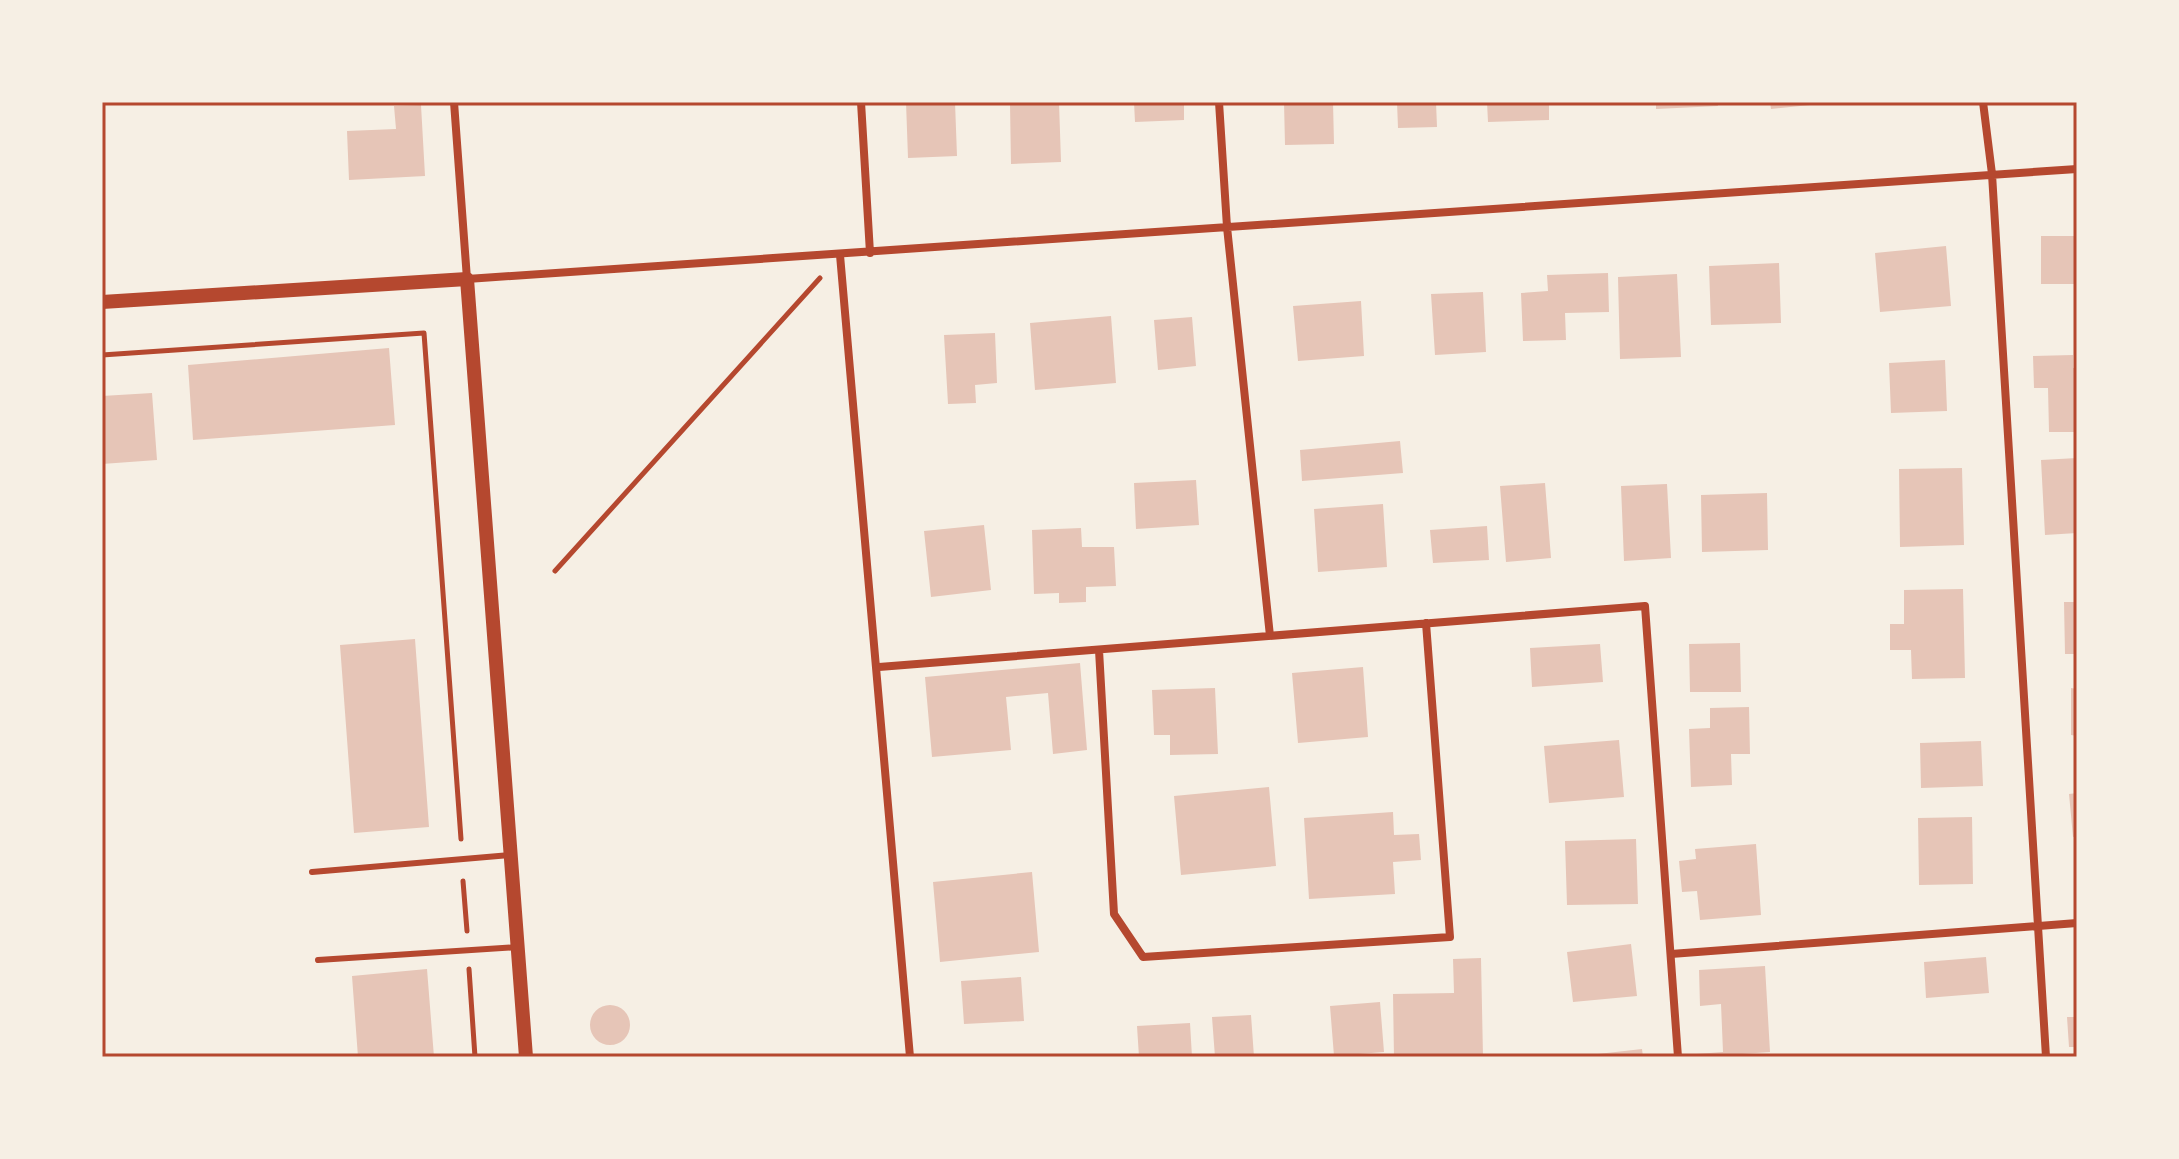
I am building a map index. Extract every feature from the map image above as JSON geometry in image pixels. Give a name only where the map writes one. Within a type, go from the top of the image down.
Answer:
[{"type":"street","points":[[454,102],[526,1057]]},
{"type":"street","points":[[861,102],[870,253]]},
{"type":"street","points":[[1219,102],[1227,227],[1270,636]]},
{"type":"street","points":[[1983,102],[1992,174],[2046,1057]]},
{"type":"street","points":[[102,302],[870,253],[2077,169]]},
{"type":"street","points":[[840,255],[879,667],[910,1057]]},
{"type":"street","points":[[879,667],[1645,606],[1678,1057]]},
{"type":"street","points":[[1099,650],[1114,914],[1143,957],[1450,937],[1426,623]]},
{"type":"street","points":[[1671,954],[2077,923]]},
{"type":"lane","points":[[312,872],[511,855]]},
{"type":"lane","points":[[318,960],[518,947]]},
{"type":"path","points":[[555,571],[840,255]]},
{"type":"path","points":[[102,355],[424,333],[475,1057]]},
{"type":"building","points":[[906,102],[955,102],[957,156],[908,158]]},
{"type":"building","points":[[1059,102],[1061,162],[1011,164],[1010,104]]},
{"type":"building","points":[[1134,102],[1184,102],[1184,120],[1135,122]]},
{"type":"building","points":[[1284,102],[1333,102],[1334,144],[1285,145]]},
{"type":"building","points":[[1397,102],[1436,102],[1437,127],[1398,128]]},
{"type":"building","points":[[1487,102],[1549,102],[1549,120],[1488,122]]},
{"type":"building","points":[[1656,102],[1717,102],[1718,106],[1656,109]]},
{"type":"building","points":[[1770,102],[1809,102],[1810,105],[1771,109]]},
{"type":"building","points":[[421,105],[425,176],[349,180],[347,131],[396,129],[394,106]]},
{"type":"building","points":[[2041,236],[2077,236],[2077,284],[2041,284]]},
{"type":"building","points":[[1946,246],[1951,306],[1880,312],[1875,253]]},
{"type":"building","points":[[1779,263],[1781,323],[1711,325],[1709,266]]},
{"type":"building","points":[[1608,273],[1609,312],[1565,313],[1566,340],[1523,341],[1521,293],[1548,291],[1547,275]]},
{"type":"building","points":[[1677,274],[1681,357],[1620,359],[1618,277]]},
{"type":"building","points":[[1483,292],[1486,352],[1435,355],[1431,294]]},
{"type":"building","points":[[1361,301],[1364,356],[1298,361],[1293,306]]},
{"type":"building","points":[[1111,316],[1116,383],[1035,390],[1030,323]]},
{"type":"building","points":[[1192,317],[1196,366],[1158,370],[1154,320]]},
{"type":"building","points":[[995,333],[997,383],[975,385],[976,403],[948,404],[944,335]]},
{"type":"building","points":[[389,348],[395,425],[193,440],[188,365]]},
{"type":"building","points":[[2073,355],[2073,368],[2077,368],[2077,432],[2049,432],[2048,388],[2034,388],[2033,356]]},
{"type":"building","points":[[1945,360],[1947,411],[1891,413],[1889,363]]},
{"type":"building","points":[[152,393],[157,460],[102,464],[102,396]]},
{"type":"building","points":[[1400,441],[1403,473],[1302,481],[1300,450]]},
{"type":"building","points":[[2077,458],[2077,533],[2045,535],[2041,460]]},
{"type":"building","points":[[1962,468],[1964,545],[1900,547],[1899,469]]},
{"type":"building","points":[[1196,480],[1199,525],[1136,529],[1134,483]]},
{"type":"building","points":[[1545,483],[1551,558],[1506,562],[1500,486]]},
{"type":"building","points":[[1667,484],[1671,558],[1624,561],[1621,486]]},
{"type":"building","points":[[1767,493],[1768,550],[1702,552],[1701,495]]},
{"type":"building","points":[[1383,504],[1387,567],[1318,572],[1314,509]]},
{"type":"building","points":[[984,525],[991,590],[931,597],[924,531]]},
{"type":"building","points":[[1487,526],[1489,560],[1433,563],[1430,530]]},
{"type":"building","points":[[1081,528],[1082,547],[1114,547],[1116,586],[1086,587],[1086,602],[1059,603],[1059,593],[1034,594],[1032,530]]},
{"type":"building","points":[[1963,589],[1965,678],[1912,679],[1911,650],[1890,650],[1890,624],[1904,624],[1904,590]]},
{"type":"building","points":[[2064,602],[2077,602],[2077,654],[2065,654]]},
{"type":"building","points":[[415,639],[429,827],[354,833],[340,645]]},
{"type":"building","points":[[1740,643],[1741,692],[1690,692],[1689,644]]},
{"type":"building","points":[[1600,644],[1603,682],[1532,687],[1530,648]]},
{"type":"building","points":[[1080,663],[1087,750],[1053,754],[1048,693],[1006,697],[1011,750],[932,757],[925,677]]},
{"type":"building","points":[[1363,667],[1368,737],[1298,743],[1292,673]]},
{"type":"building","points":[[1215,688],[1218,754],[1170,755],[1170,735],[1154,735],[1152,690]]},
{"type":"building","points":[[2071,688],[2077,689],[2077,736],[2071,735]]},
{"type":"building","points":[[1749,707],[1750,754],[1731,754],[1732,785],[1691,787],[1689,729],[1710,728],[1710,708]]},
{"type":"building","points":[[1619,740],[1624,797],[1549,803],[1544,746]]},
{"type":"building","points":[[1981,741],[1983,786],[1921,788],[1920,743]]},
{"type":"building","points":[[1269,787],[1276,866],[1181,875],[1174,796]]},
{"type":"building","points":[[2077,793],[2077,836],[2073,837],[2069,794]]},
{"type":"building","points":[[1393,812],[1394,835],[1419,834],[1421,860],[1393,862],[1395,894],[1309,899],[1304,818]]},
{"type":"building","points":[[1972,817],[1973,884],[1919,885],[1918,818]]},
{"type":"building","points":[[1636,839],[1638,904],[1567,905],[1565,841]]},
{"type":"building","points":[[1756,844],[1761,915],[1700,920],[1697,891],[1682,892],[1679,861],[1696,859],[1695,849]]},
{"type":"building","points":[[1032,872],[1039,952],[940,962],[933,882]]},
{"type":"building","points":[[1631,944],[1637,996],[1573,1002],[1567,952]]},
{"type":"building","points":[[1986,957],[1989,993],[1926,998],[1924,962]]},
{"type":"building","points":[[1481,958],[1483,1057],[1394,1057],[1393,994],[1454,993],[1453,959]]},
{"type":"building","points":[[1765,966],[1770,1052],[1742,1054],[1743,1057],[1697,1057],[1696,1054],[1723,1052],[1721,1004],[1700,1006],[1699,970]]},
{"type":"building","points":[[427,969],[434,1057],[358,1057],[352,976]]},
{"type":"building","points":[[1021,977],[1024,1021],[964,1024],[961,981]]},
{"type":"building","points":[[1380,1002],[1384,1052],[1334,1056],[1330,1006]]},
{"type":"building","points":[[610,1005],[624,1011],[630,1025],[624,1039],[610,1045],[596,1039],[590,1025],[596,1011]]},
{"type":"building","points":[[1251,1015],[1254,1057],[1215,1057],[1212,1017]]},
{"type":"building","points":[[2067,1017],[2077,1017],[2077,1047],[2069,1047]]},
{"type":"building","points":[[1190,1023],[1192,1057],[1139,1057],[1137,1026]]},
{"type":"building","points":[[1642,1049],[1643,1057],[1589,1057],[1589,1055]]}]
